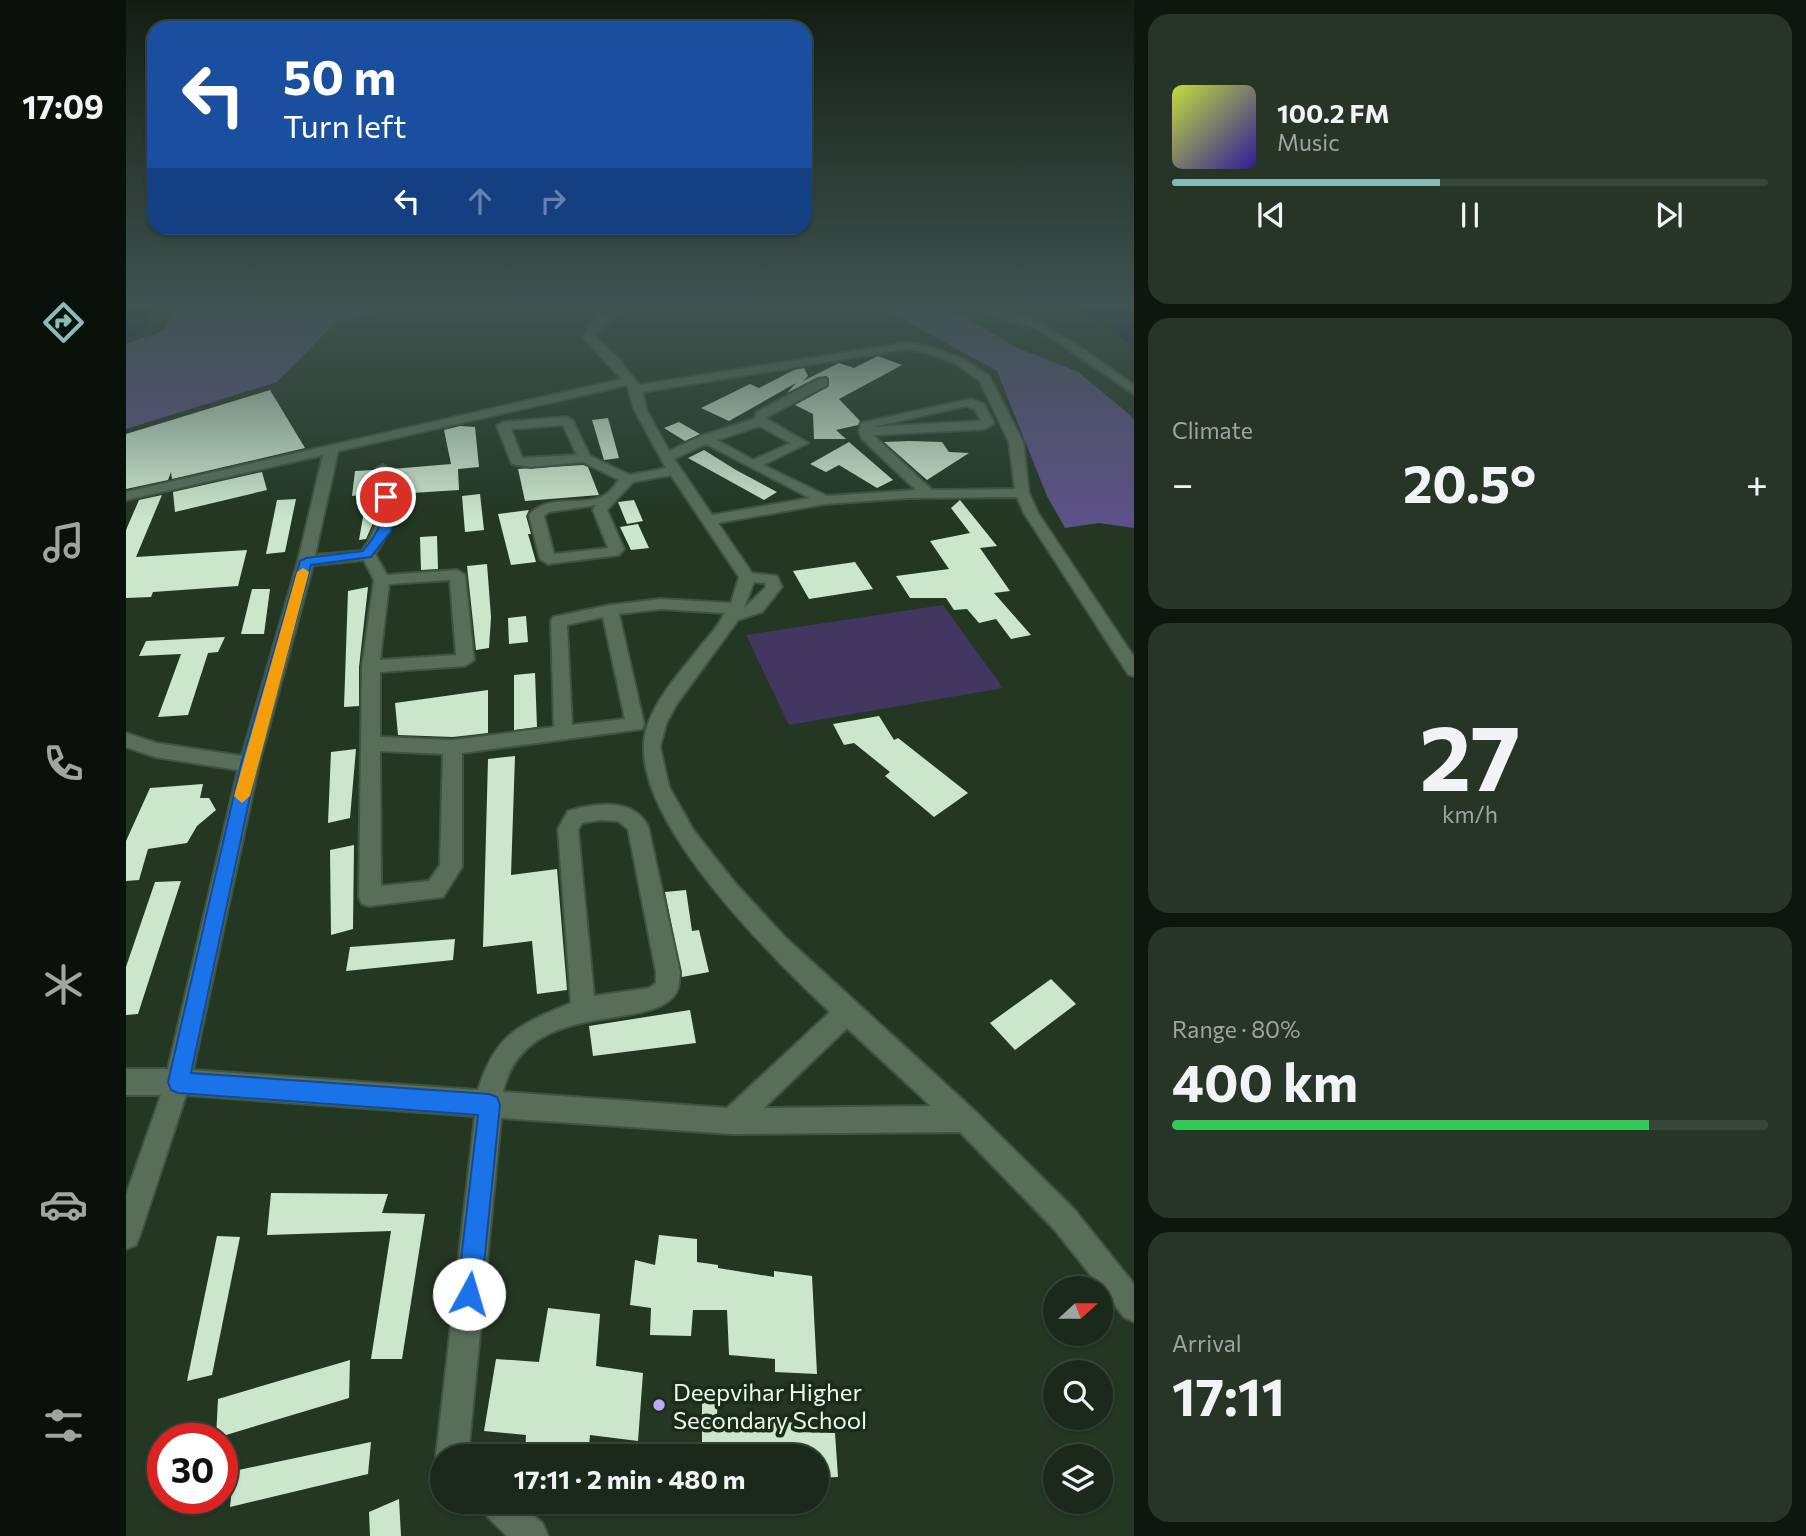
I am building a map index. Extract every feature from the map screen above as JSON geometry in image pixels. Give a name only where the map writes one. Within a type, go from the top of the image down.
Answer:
[{"type":"street","points":[[625,376],[670,464],[747,577],[746,586],[733,612],[660,715],[651,748],[657,783],[682,831],[725,888],[846,1013],[965,1119],[1064,1219],[1134,1307]]},
{"type":"street","points":[[126,496],[289,461],[333,448],[632,385],[697,376]]},
{"type":"street","points":[[980,376],[985,379],[1016,442],[1022,493],[1031,513],[1134,670]]},
{"type":"street","points":[[1113,376],[1134,390]]},
{"type":"street","points":[[760,421],[761,415],[823,382]]},
{"type":"street","points":[[865,430],[988,423],[980,407],[967,402],[867,423],[865,430],[873,442],[929,494]]},
{"type":"street","points":[[585,458],[567,421],[503,426],[517,461],[531,463],[585,458],[628,479]]},
{"type":"street","points":[[612,499],[545,508],[539,512],[536,515],[548,559],[614,552],[600,510],[612,499],[628,479],[670,464],[706,439],[760,421],[801,443],[752,465]]},
{"type":"street","points":[[706,439],[752,465],[825,500]]},
{"type":"street","points":[[126,1235],[178,1082],[249,764],[306,561],[327,462],[333,448]]},
{"type":"street","points":[[367,555],[385,531],[390,506],[383,469]]},
{"type":"street","points":[[710,520],[825,500],[929,494],[1022,493]]},
{"type":"street","points":[[306,561],[367,555],[373,560],[382,580],[371,667],[370,898],[435,890],[451,867],[453,747]]},
{"type":"street","points":[[563,733],[559,621],[610,610],[661,604],[733,612],[744,616],[757,611],[774,587],[771,579],[747,577]]},
{"type":"street","points":[[371,744],[453,747],[635,724],[610,610]]},
{"type":"street","points":[[126,740],[155,750],[249,764]]},
{"type":"street","points":[[453,1444],[489,1105],[495,1072],[506,1049],[518,1039],[583,1009],[654,998],[667,988],[668,972],[638,826],[632,817],[620,813],[585,813],[575,817],[568,829],[583,1009]]},
{"type":"street","points":[[732,1121],[846,1013]]},
{"type":"street","points":[[126,1082],[178,1082],[732,1121],[965,1119]]},
{"type":"street","points":[[509,1514],[531,1536]]},
{"type":"lane","points":[[371,667],[464,660],[457,575],[382,580]]},
{"type":"shaded area","points":[[126,376],[283,376],[277,382],[126,429]]},
{"type":"shaded area","points":[[999,376],[1082,376],[1134,420],[1134,528],[1099,523],[1065,528],[1047,496]]},
{"type":"shaded area","points":[[943,605],[1003,688],[789,725],[746,635]]},
{"type":"building","points":[[783,376],[808,376],[803,381],[814,376],[882,376],[839,399],[860,421],[858,425],[836,430],[846,439],[814,439],[813,414],[795,405],[828,387],[827,376],[818,377],[787,393],[796,383],[729,421],[701,408],[750,384],[759,388]]},
{"type":"building","points":[[270,390],[305,448],[172,479],[171,472],[168,480],[126,489],[126,434]]},
{"type":"building","points":[[608,418],[619,458],[604,460],[592,420]]},
{"type":"building","points":[[679,422],[700,434],[685,441],[664,428]]},
{"type":"building","points":[[460,426],[475,427],[479,467],[458,469],[459,490],[396,494],[392,469],[451,464],[444,430]]},
{"type":"building","points":[[849,442],[893,480],[877,488],[839,465],[826,472],[810,464]]},
{"type":"building","points":[[884,442],[942,442],[949,452],[969,453],[927,480]]},
{"type":"building","points":[[704,450],[777,492],[764,500],[688,458]]},
{"type":"building","points":[[583,465],[588,467],[599,495],[525,501],[518,469]]},
{"type":"building","points":[[373,470],[374,521],[366,539],[359,540],[367,494],[352,496],[355,471]]},
{"type":"building","points":[[262,472],[267,490],[175,512],[173,492]]},
{"type":"building","points":[[480,494],[484,530],[465,532],[462,496]]},
{"type":"building","points":[[162,495],[136,557],[247,550],[238,586],[153,592],[151,597],[126,598],[126,530],[139,500]]},
{"type":"building","points":[[296,499],[285,552],[266,554],[277,500]]},
{"type":"building","points":[[634,500],[643,521],[627,524],[618,502]]},
{"type":"building","points":[[960,500],[997,546],[980,548],[1010,591],[994,593],[1031,635],[1011,639],[996,619],[979,623],[967,609],[954,610],[946,598],[910,598],[896,576],[949,569],[930,541],[970,533],[951,508]]},
{"type":"building","points":[[529,510],[526,516],[531,534],[528,534],[536,562],[511,565],[498,514]]},
{"type":"building","points":[[638,524],[649,548],[631,550],[620,527]]},
{"type":"building","points":[[437,536],[438,569],[421,570],[420,537]]},
{"type":"building","points":[[855,562],[873,589],[809,599],[793,571]]},
{"type":"building","points":[[487,564],[491,617],[489,648],[476,650],[467,566]]},
{"type":"building","points":[[368,587],[359,667],[359,706],[344,707],[348,591]]},
{"type":"building","points":[[252,589],[270,589],[264,634],[241,634]]},
{"type":"building","points":[[526,616],[528,642],[509,644],[508,618]]},
{"type":"building","points":[[225,637],[218,652],[208,653],[188,715],[158,717],[181,654],[139,656],[146,641]]},
{"type":"building","points":[[535,673],[537,727],[514,730],[514,675]]},
{"type":"building","points":[[488,690],[488,733],[453,737],[398,735],[395,703]]},
{"type":"building","points":[[879,716],[894,740],[898,738],[968,793],[934,817],[885,776],[890,772],[854,743],[844,745],[833,724]]},
{"type":"building","points":[[356,749],[350,818],[328,823],[331,752]]},
{"type":"building","points":[[515,756],[511,875],[557,869],[567,990],[537,994],[532,941],[483,947],[488,759]]},
{"type":"building","points":[[203,784],[200,798],[209,798],[216,810],[197,826],[187,843],[148,849],[139,880],[126,881],[126,841],[150,788]]},
{"type":"building","points":[[354,845],[353,929],[331,935],[330,850]]},
{"type":"building","points":[[181,881],[138,1014],[126,1015],[126,967],[155,882]]},
{"type":"building","points":[[686,890],[692,931],[699,930],[709,972],[682,977],[665,892]]},
{"type":"building","points":[[455,939],[453,960],[346,971],[350,947]]},
{"type":"building","points":[[1051,979],[1076,1004],[1015,1050],[990,1023]]},
{"type":"building","points":[[690,1010],[696,1043],[593,1056],[589,1026]]},
{"type":"building","points":[[271,1193],[388,1194],[382,1213],[425,1214],[402,1359],[371,1359],[391,1231],[267,1235]]},
{"type":"building","points":[[659,1235],[697,1239],[697,1262],[718,1265],[718,1268],[774,1277],[774,1271],[812,1276],[817,1374],[775,1372],[775,1359],[729,1355],[727,1310],[693,1310],[691,1336],[650,1335],[651,1308],[630,1305],[635,1260],[655,1265]]},
{"type":"building","points":[[217,1236],[240,1237],[212,1375],[187,1381]]},
{"type":"building","points":[[548,1308],[600,1314],[596,1366],[643,1373],[638,1441],[590,1435],[589,1444],[526,1444],[526,1435],[484,1431],[496,1359],[539,1362]]},
{"type":"building","points":[[350,1360],[349,1398],[238,1431],[238,1423],[217,1423],[218,1399]]},
{"type":"building","points":[[702,1395],[718,1396],[717,1415],[795,1423],[795,1432],[835,1433],[838,1477],[829,1477],[829,1444],[702,1443]]},
{"type":"building","points":[[371,1442],[368,1474],[238,1505],[238,1470]]},
{"type":"building","points":[[399,1499],[401,1536],[370,1536],[369,1512]]},
{"type":"slow traffic","points":[[242,796],[303,572]]},
{"type":"place","name":"Deepvihar Higher Secondary School","points":[[659,1405]]},
{"type":"route","points":[[386,497],[390,506],[385,531],[367,555],[306,561],[249,764],[178,1082],[489,1105],[469,1294]]}]
